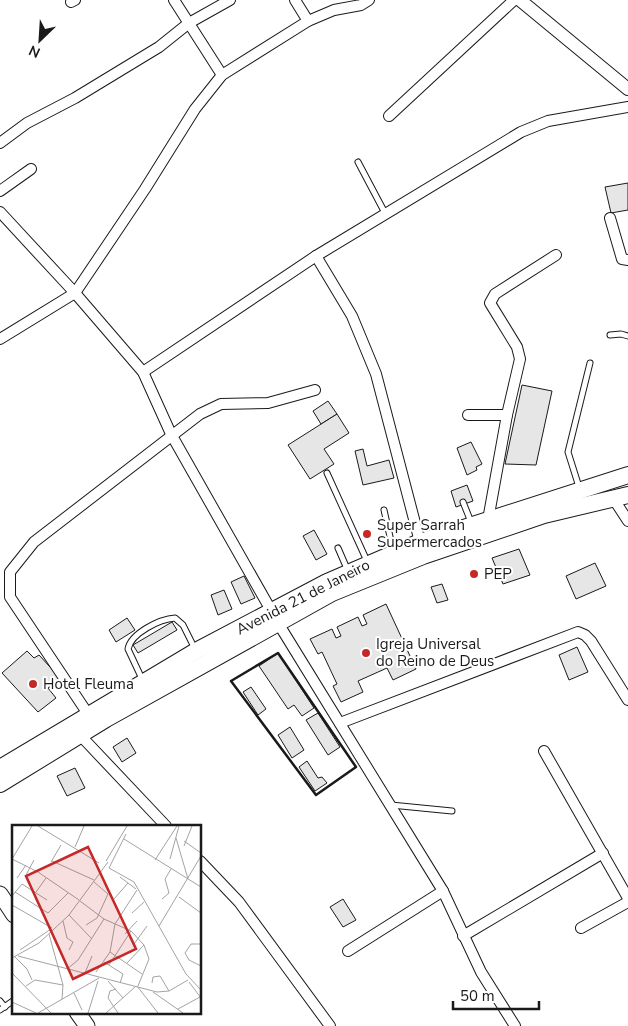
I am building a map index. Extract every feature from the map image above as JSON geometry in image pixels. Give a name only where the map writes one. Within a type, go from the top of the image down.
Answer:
[{"type":"main road","name":"Avenida 21 de Janeiro","points":[[0,784],[349,572],[420,542],[628,474]]},
{"type":"main road","name":"Avenida 21 de Janeiro","points":[[0,768],[196,651],[422,556],[544,515],[620,497]]},
{"type":"main road","points":[[0,763],[39,744]]},
{"type":"main road","points":[[0,894],[12,913]]},
{"type":"main road","points":[[78,1014],[86,1026]]},
{"type":"street","points":[[174,0],[222,75]]},
{"type":"street","points":[[0,143],[28,122],[75,98],[159,47],[189,23],[230,0]]},
{"type":"street","points":[[295,0],[308,21]]},
{"type":"street","points":[[0,339],[75,293],[145,189],[195,109],[222,75],[308,21],[334,10],[361,5],[369,0]]},
{"type":"street","points":[[389,116],[514,0]]},
{"type":"street","points":[[520,0],[628,89]]},
{"type":"street","points":[[143,372],[316,256],[521,132],[548,121],[628,108]]},
{"type":"street","points":[[0,191],[31,170]]},
{"type":"street","points":[[0,212],[75,293],[143,372],[171,434],[275,617],[443,891],[481,972],[515,1026]]},
{"type":"street","points":[[610,218],[619,252],[622,259],[628,260]]},
{"type":"street","points":[[488,520],[519,353],[490,302],[495,294],[556,255]]},
{"type":"street","points":[[316,256],[352,316],[376,374],[420,542]]},
{"type":"street","points":[[88,714],[10,597],[10,572],[34,542],[120,478],[171,434],[200,414],[221,404],[268,403],[315,390]]},
{"type":"street","points":[[468,415],[507,415]]},
{"type":"street","points":[[620,497],[628,521]]},
{"type":"street","points":[[340,723],[578,632],[591,641],[628,700]]},
{"type":"street","points":[[80,735],[165,825]]},
{"type":"street","points":[[544,750],[628,900],[581,928]]},
{"type":"street","points":[[463,936],[603,853]]},
{"type":"street","points":[[201,862],[238,902],[330,1026]]},
{"type":"street","points":[[348,951],[443,891]]},
{"type":"lane","points":[[358,162],[385,213]]},
{"type":"lane","points":[[610,335],[620,334],[628,336]]},
{"type":"lane","points":[[580,490],[568,452],[590,363]]},
{"type":"lane","points":[[327,473],[368,563]]},
{"type":"lane","points":[[463,502],[472,525]]},
{"type":"lane","points":[[384,510],[393,553]]},
{"type":"lane","points":[[338,548],[349,572]]},
{"type":"lane","points":[[144,682],[128,649],[134,637],[167,619],[175,618],[183,625],[196,651]]},
{"type":"lane","points":[[391,805],[452,811]]},
{"type":"lane","points":[[0,1000],[2,1008]]},
{"type":"building","points":[[628,183],[628,210],[611,213],[605,187]]},
{"type":"building","points":[[522,385],[552,391],[536,465],[505,464]]},
{"type":"building","points":[[328,401],[337,414],[321,424],[313,411]]},
{"type":"building","points":[[337,414],[349,433],[324,449],[334,464],[310,479],[288,445]]},
{"type":"building","points":[[471,442],[482,464],[476,467],[477,470],[467,475],[457,448]]},
{"type":"building","points":[[363,449],[367,466],[389,460],[394,478],[363,485],[355,451]]},
{"type":"building","points":[[467,485],[473,501],[456,507],[451,491]]},
{"type":"building","points":[[314,530],[327,554],[316,560],[303,536]]},
{"type":"building","points":[[519,549],[530,575],[503,584],[492,558]]},
{"type":"building","points":[[595,563],[606,586],[576,599],[566,576]]},
{"type":"building","points":[[244,576],[255,598],[241,604],[231,582]]},
{"type":"building","points":[[442,584],[448,600],[437,603],[431,587]]},
{"type":"building","points":[[224,590],[232,609],[218,615],[211,595]]},
{"type":"building","name":"Igreja Universal do Reino de Deus","points":[[386,604],[416,669],[393,680],[387,668],[358,681],[363,692],[341,702],[333,686],[337,684],[322,652],[318,654],[310,639],[332,629],[336,638],[341,636],[337,627],[358,617],[362,626],[367,624],[363,615]]},
{"type":"building","points":[[127,618],[135,630],[116,642],[109,630]]},
{"type":"building","points":[[172,622],[177,630],[138,653],[133,645]]},
{"type":"building","points":[[577,647],[588,672],[569,680],[559,655]]},
{"type":"building","name":"Hotel Fleuma","points":[[27,651],[34,658],[39,655],[61,679],[48,688],[56,698],[38,712],[2,673]]},
{"type":"building","points":[[278,653],[314,708],[302,716],[294,705],[288,709],[259,666]]},
{"type":"building","points":[[251,687],[266,709],[258,715],[243,692]]},
{"type":"building","points":[[318,713],[340,747],[328,755],[306,720]]},
{"type":"building","points":[[290,727],[304,750],[292,758],[278,735]]},
{"type":"building","points":[[127,738],[136,753],[122,762],[113,747]]},
{"type":"building","points":[[307,761],[318,778],[322,777],[327,783],[315,791],[299,767]]},
{"type":"building","points":[[75,768],[85,788],[67,796],[57,776]]},
{"type":"building","points":[[343,899],[356,920],[343,927],[330,907]]},
{"type":"wall","points":[[278,653],[356,767],[316,795],[231,681],[278,653]]},
{"type":"place","name":"Super Sarrah Supermercados","points":[[367,534]]},
{"type":"place","name":"PEP","points":[[474,574]]},
{"type":"place","name":"Igreja Universal do Reino de Deus","points":[[366,653]]},
{"type":"place","name":"Hotel Fleuma","points":[[33,684]]}]
